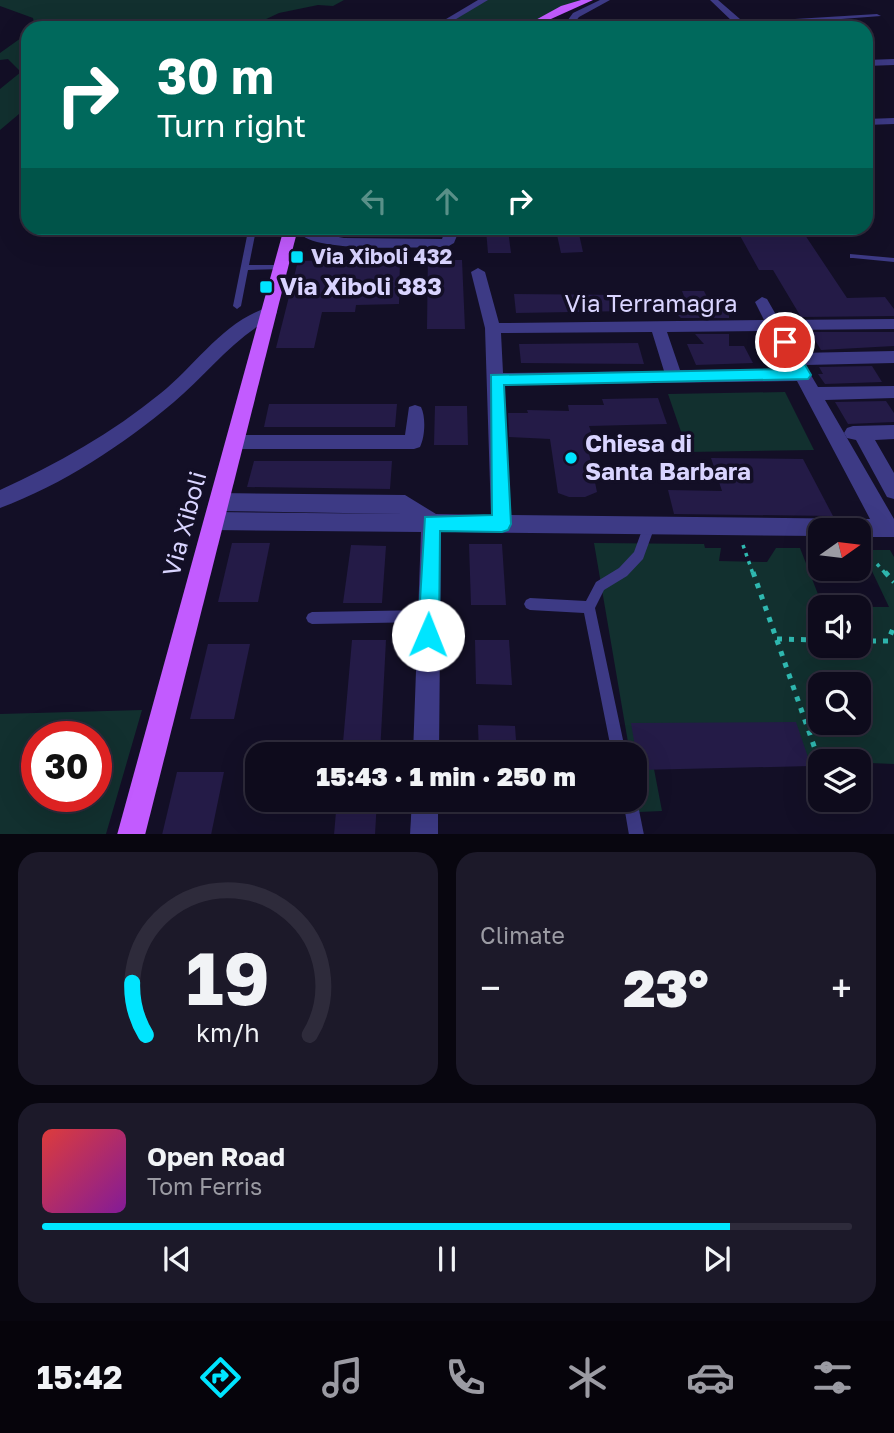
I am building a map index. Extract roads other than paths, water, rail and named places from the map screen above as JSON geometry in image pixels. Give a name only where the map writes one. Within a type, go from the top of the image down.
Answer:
[{"type":"main road","points":[[539,21],[564,8],[589,0]]},
{"type":"main road","name":"Via Xiboli","points":[[131,834],[290,235]]},
{"type":"street","points":[[447,21],[484,0]]},
{"type":"street","points":[[571,21],[576,15],[606,0]]},
{"type":"street","points":[[714,0],[737,21]]},
{"type":"street","points":[[796,21],[877,16]]},
{"type":"street","points":[[873,64],[894,62]]},
{"type":"street","points":[[873,122],[894,121]]},
{"type":"street","points":[[305,235],[344,243],[447,243],[450,235]]},
{"type":"street","points":[[478,272],[493,328],[502,524]]},
{"type":"street","points":[[762,302],[890,528]]},
{"type":"street","points":[[0,499],[61,472],[117,437],[169,396],[236,331],[270,312]]},
{"type":"street","name":"Via Terramagra","points":[[493,328],[894,324]]},
{"type":"street","points":[[658,326],[674,377]]},
{"type":"street","points":[[794,359],[894,357]]},
{"type":"street","points":[[496,379],[803,375]]},
{"type":"street","points":[[814,394],[894,392]]},
{"type":"street","points":[[236,442],[414,442],[415,412]]},
{"type":"street","points":[[862,432],[892,483]]},
{"type":"street","points":[[835,433],[894,432]]},
{"type":"street","points":[[861,480],[892,483]]},
{"type":"street","points":[[217,512],[389,514],[431,522],[502,524],[890,528]]},
{"type":"street","points":[[426,742],[431,522]]},
{"type":"street","points":[[424,834],[425,812]]},
{"type":"lane","points":[[237,306],[251,235]]},
{"type":"lane","points":[[853,256],[894,260]]},
{"type":"lane","points":[[244,268],[282,267]]},
{"type":"lane","points":[[617,742],[589,607],[600,586],[623,572],[639,555],[649,526]]},
{"type":"lane","points":[[530,604],[589,607]]},
{"type":"lane","points":[[313,618],[429,625]]},
{"type":"lane","points":[[632,812],[637,834]]},
{"type":"place","name":"Via Xiboli 432","points":[[297,257]]},
{"type":"place","name":"Via Xiboli 383","points":[[266,287]]},
{"type":"place","name":"Chiesa di Santa Barbara","points":[[571,458]]}]
